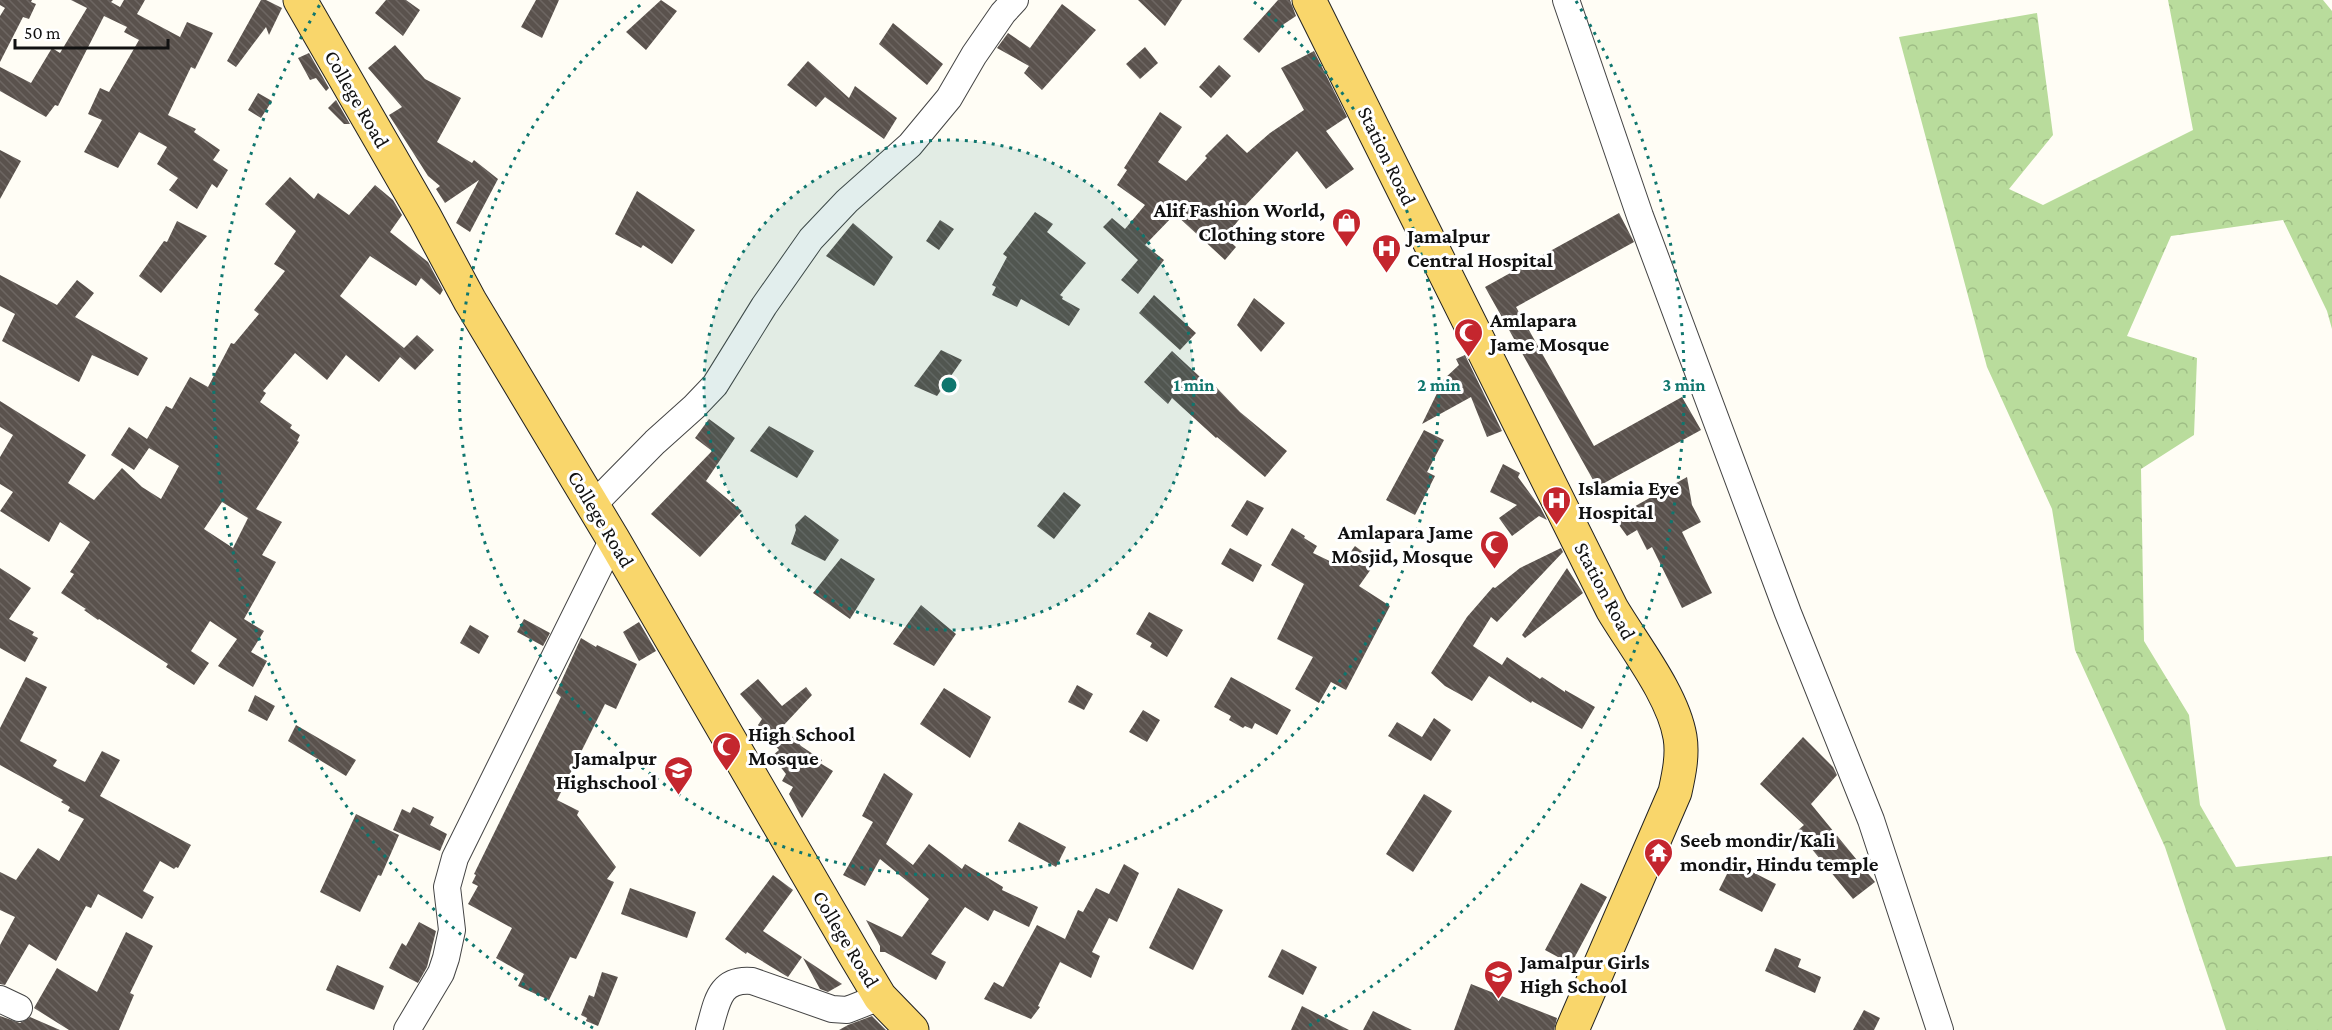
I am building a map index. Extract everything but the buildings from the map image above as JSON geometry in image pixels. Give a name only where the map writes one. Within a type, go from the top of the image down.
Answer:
[{"type":"main road","name":"College Road","points":[[300,0],[425,217],[470,301],[593,505],[880,997],[912,1030]]},
{"type":"main road","name":"Station Road","points":[[1309,0],[1612,609],[1671,705],[1680,737],[1681,763],[1676,792],[1572,1030]]},
{"type":"street","points":[[593,505],[715,385],[764,306],[811,239],[847,201],[910,146],[949,98],[974,55],[1003,13],[1016,0]]},
{"type":"street","points":[[1566,0],[1648,238],[1788,613],[1870,820],[1940,1030]]},
{"type":"street","points":[[407,1030],[441,973],[446,958],[452,930],[447,887],[455,858],[613,539]]},
{"type":"street","points":[[709,1030],[721,992],[730,983],[742,980],[752,981],[832,1009],[847,1010],[880,997]]},
{"type":"green space","points":[[2168,0],[2323,0],[2332,11],[2332,329],[2327,311],[2283,220],[2171,236],[2127,336],[2197,358],[2194,435],[2141,469],[2144,641],[2189,715],[2200,805],[2236,867],[2332,856],[2332,1030],[2226,1030],[2165,847],[2075,650],[2052,509],[1987,367],[1899,37],[2037,13],[2053,135],[2009,189],[2043,205],[2193,130]]},
{"type":"place","name":"Alif Fashion World, Clothing store","points":[[1346,248]]},
{"type":"place","name":"Jamalpur Central Hospital","points":[[1386,274]]},
{"type":"place","name":"Amlapara Jame Mosque","points":[[1469,358]]},
{"type":"place","name":"Islamia Eye Hospital","points":[[1557,526]]},
{"type":"place","name":"Amlapara Jame Mosjid, Mosque","points":[[1494,570]]},
{"type":"place","name":"High School Mosque","points":[[727,772]]},
{"type":"place","name":"Jamalpur Highschool","points":[[678,796]]},
{"type":"place","name":"Seeb mondir/Kali mondir, Hindu temple","points":[[1659,878]]},
{"type":"place","name":"Jamalpur Girls High School","points":[[1499,1000]]}]
